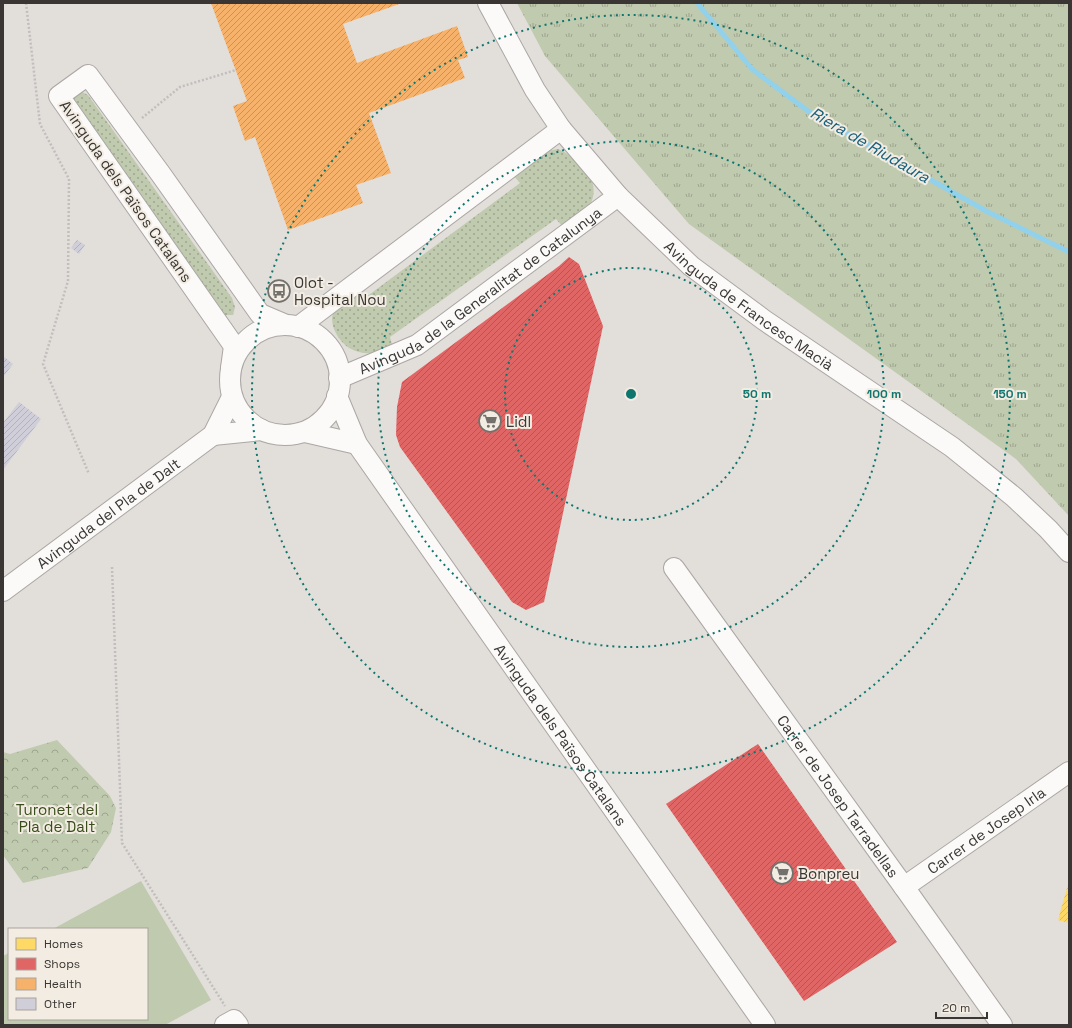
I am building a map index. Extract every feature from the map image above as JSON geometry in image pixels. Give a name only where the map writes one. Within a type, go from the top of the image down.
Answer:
[{"type":"street","name":"Avinguda de Francesc Macià","points":[[488,3],[535,90],[561,129],[618,196],[691,266],[764,320],[952,447],[1014,497],[1048,529],[1069,552]]},
{"type":"street","name":"Avinguda dels Països Catalans","points":[[231,368],[234,346],[59,96],[88,75],[260,314],[292,326]]},
{"type":"street","points":[[292,326],[561,129]]},
{"type":"street","name":"Avinguda de la Generalitat de Catalunya","points":[[338,387],[417,346],[618,196]]},
{"type":"street","points":[[292,326],[310,331],[320,338],[330,349],[337,363],[338,387],[330,411],[319,423],[304,432],[290,435],[276,434],[262,430],[243,416],[232,396],[230,387],[231,368],[236,354],[245,342],[257,332],[271,327],[292,326]]},
{"type":"street","name":"Avinguda dels Països Catalans","points":[[338,387],[357,444],[765,1025]]},
{"type":"street","name":"Avinguda del Pla de Dalt","points":[[3,592],[214,435],[232,396]]},
{"type":"street","points":[[214,435],[262,430]]},
{"type":"street","points":[[304,432],[357,444]]},
{"type":"street","name":"Carrer de Josep Tarradellas","points":[[674,568],[1002,1025]]},
{"type":"street","name":"Carrer de Josep Irla","points":[[904,887],[1069,772]]},
{"type":"path","points":[[26,3],[40,124],[69,179],[68,281],[43,364],[89,474]]},
{"type":"path","points":[[128,130],[180,87],[236,70]]},
{"type":"path","points":[[112,567],[122,843],[232,1023]]},
{"type":"green space","points":[[517,3],[1069,3],[1069,516],[1016,459],[689,224],[545,56]]},
{"type":"green space","points":[[80,91],[88,95],[232,298],[235,307],[233,315],[220,315],[73,107],[73,97]]},
{"type":"green space","points":[[558,149],[571,157],[592,182],[594,189],[593,197],[588,208],[563,227],[556,219],[390,337],[393,348],[363,353],[349,348],[340,340],[334,330],[332,318],[333,313],[340,304],[355,292],[362,300],[520,183],[513,175],[546,152]]},
{"type":"green space","name":"Turonet del Pla de Dalt","points":[[57,740],[110,796],[116,808],[111,832],[88,868],[23,883],[3,855],[3,752],[10,754]]},
{"type":"green space","points":[[141,881],[211,1000],[165,1025],[3,1025],[3,956],[8,954],[8,1020],[148,1020],[148,928],[55,928]]},
{"type":"building: Homes","points":[[1069,881],[1069,923],[1058,920]]},
{"type":"building: Shops","name":"Lidl","points":[[569,257],[579,264],[603,326],[544,602],[526,610],[512,602],[400,447],[396,435],[397,407],[402,382],[559,266]]},
{"type":"building: Shops","name":"Bonpreu","points":[[758,744],[897,942],[804,1001],[666,804]]},
{"type":"building: Health","points":[[211,3],[402,3],[343,24],[357,63],[457,26],[468,57],[458,60],[465,78],[369,113],[391,173],[356,185],[363,203],[288,230],[255,137],[245,141],[233,106],[247,101]]},
{"type":"building: Other","points":[[77,240],[85,245],[79,254],[71,248]]},
{"type":"building: Other","points":[[3,356],[13,364],[3,377]]},
{"type":"building: Other","points":[[19,402],[41,419],[3,470],[3,423]]},
{"type":"waterway","name":"Riera de Riudaura","points":[[697,3],[752,69],[808,111],[988,212],[1069,252]]},
{"type":"place","name":"Olot - Hospital Nou","points":[[279,291]]},
{"type":"place","name":"Lidl","points":[[490,421]]},
{"type":"place","name":"Bonpreu","points":[[782,873]]}]
